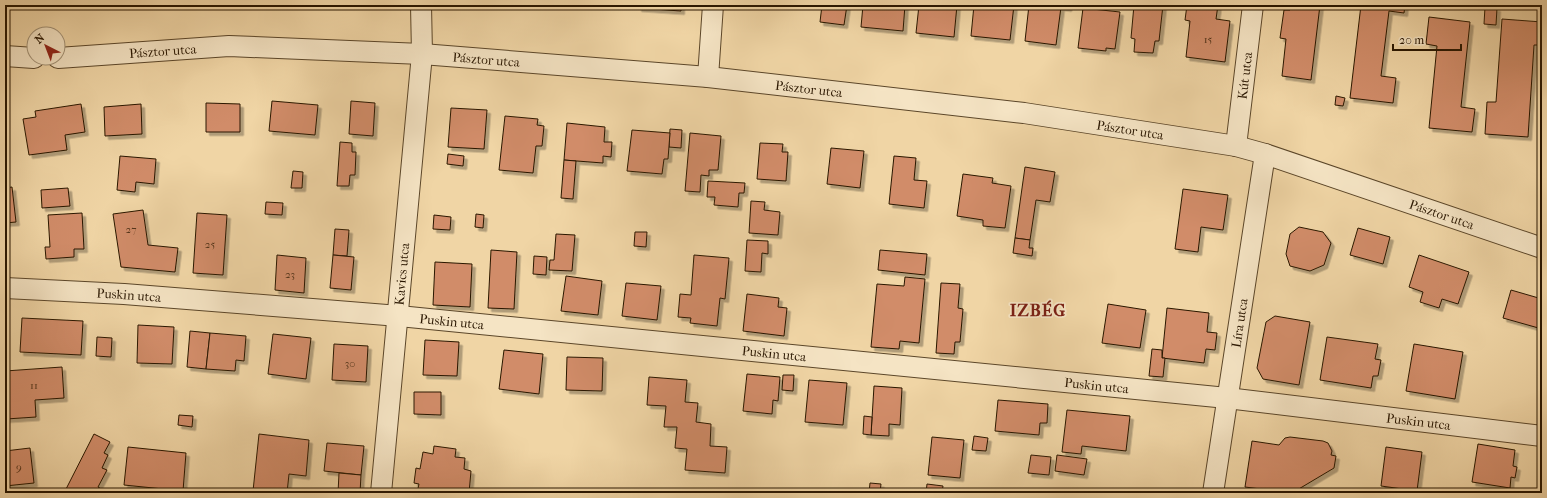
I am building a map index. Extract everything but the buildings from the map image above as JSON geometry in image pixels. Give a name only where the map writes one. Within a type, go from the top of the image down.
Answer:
[{"type":"street","name":"Kavics utca","points":[[381,493],[422,54],[421,5]]},
{"type":"street","points":[[708,76],[713,5]]},
{"type":"street","name":"Kút utca","points":[[1236,146],[1253,5]]},
{"type":"street","name":"Pásztor utca","points":[[66,57],[229,46],[422,54],[708,76],[1024,113],[1236,146],[1264,154],[1542,248]]},
{"type":"street","points":[[5,56],[26,57]]},
{"type":"street","name":"Líra utca","points":[[1213,493],[1264,154]]},
{"type":"street","name":"Puskin utca","points":[[5,288],[124,294],[398,316],[1227,398],[1542,436]]},
{"type":"district","name":"IZBÉG","points":[[1038,310]]}]
